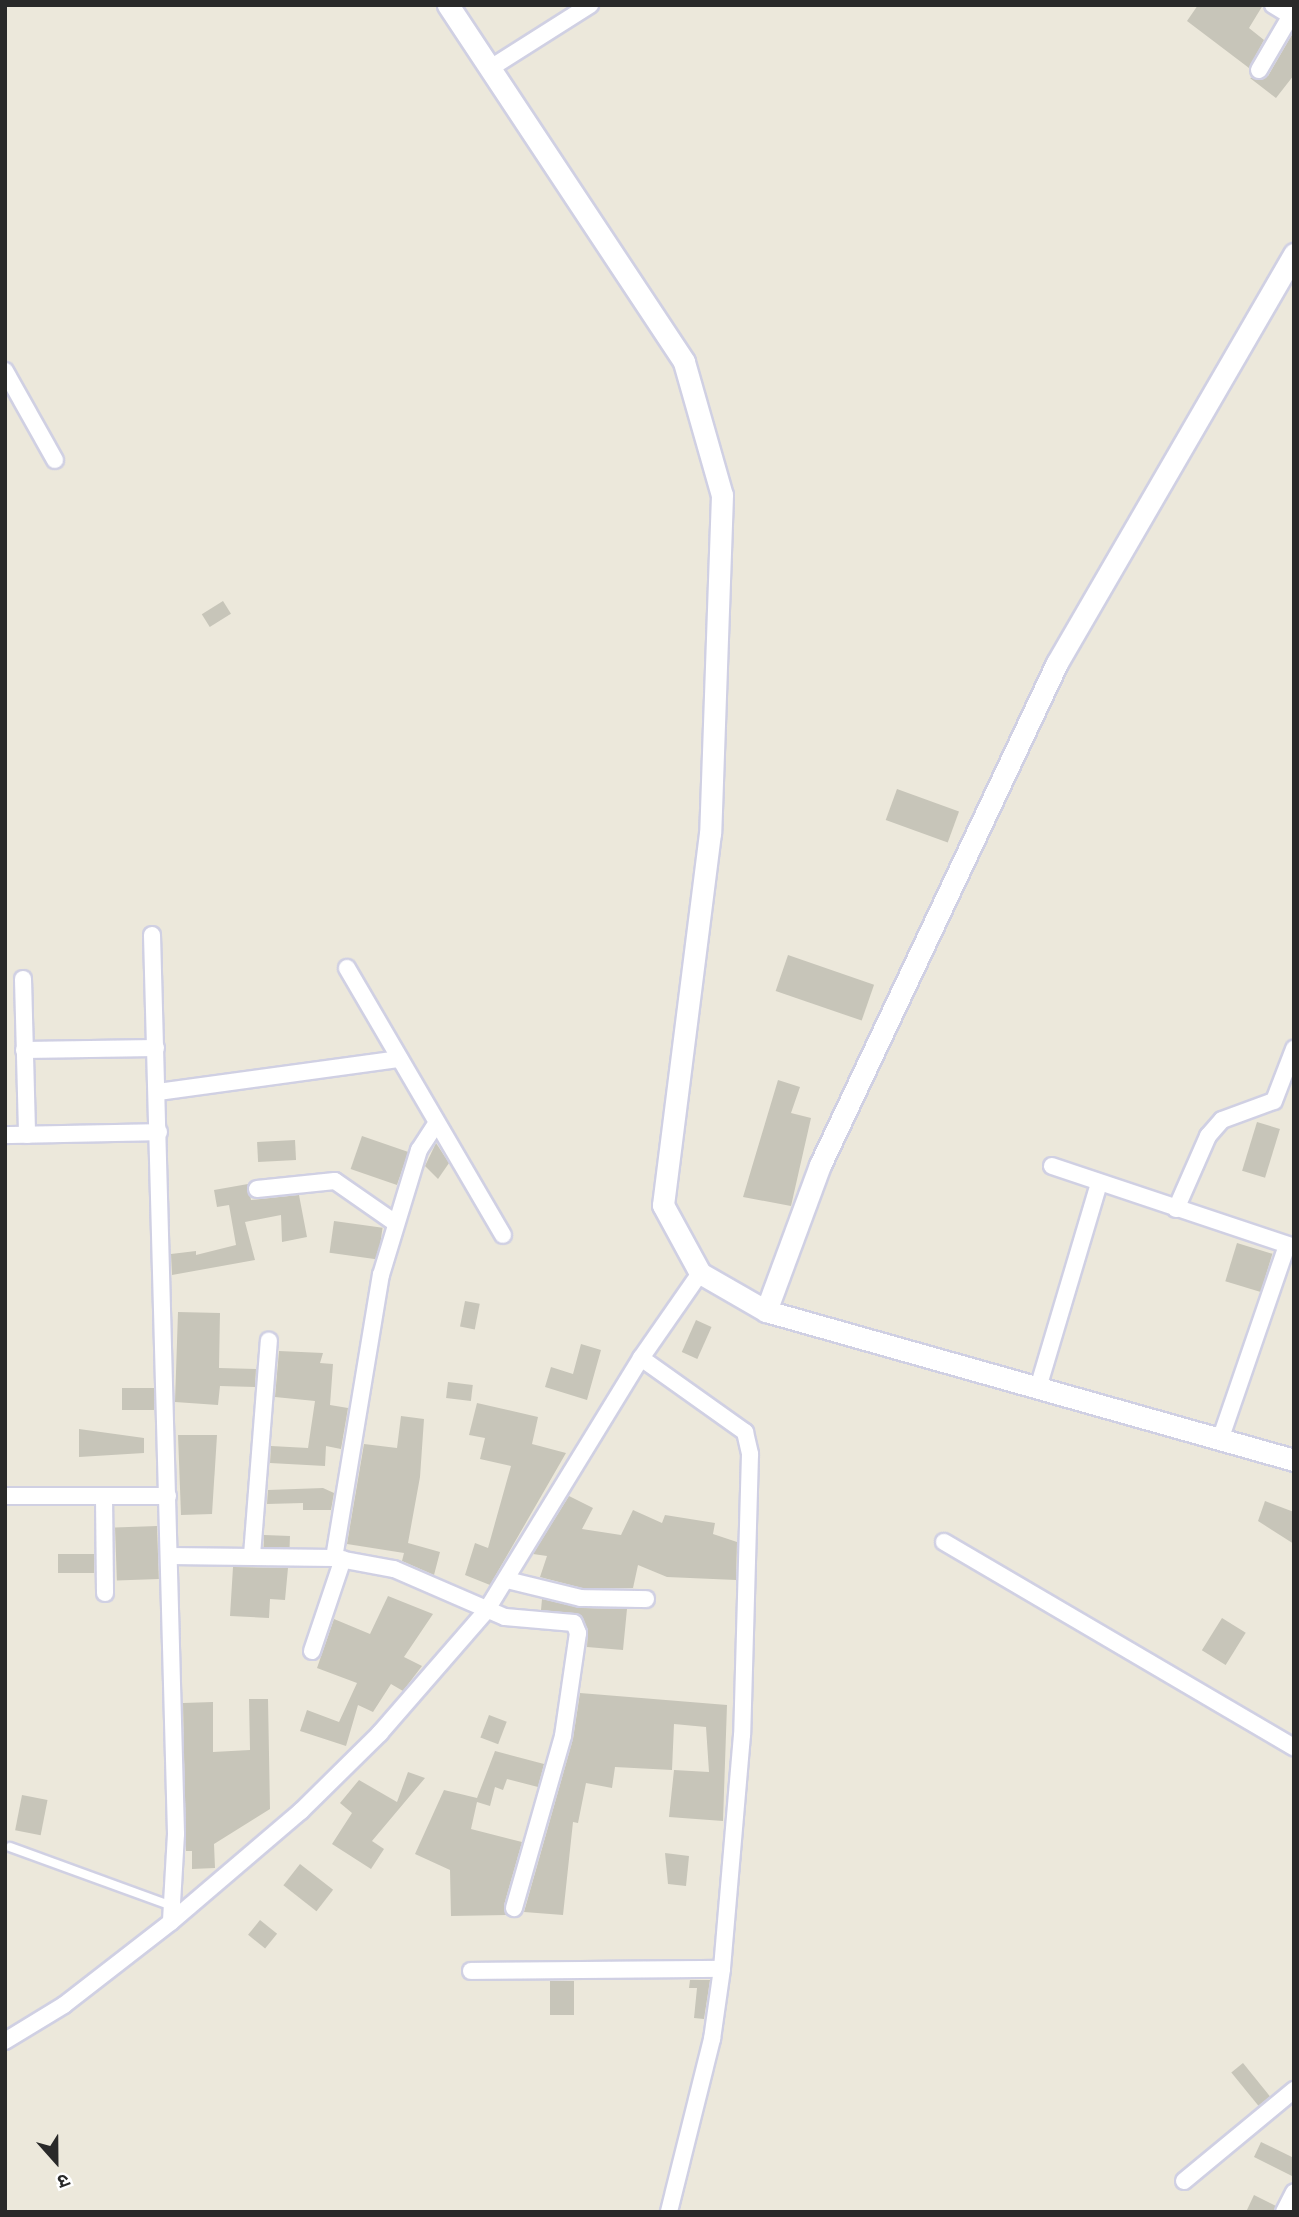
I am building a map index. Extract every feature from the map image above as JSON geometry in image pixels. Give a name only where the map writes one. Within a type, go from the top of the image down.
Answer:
[{"type":"street","points":[[447,5],[684,362],[722,495],[710,833],[663,1205],[700,1273],[766,1311],[1294,1460]]},
{"type":"street","points":[[489,69],[590,5]]},
{"type":"street","points":[[1259,70],[1292,13],[1273,5]]},
{"type":"street","points":[[766,1311],[820,1165],[1057,663],[1294,254]]},
{"type":"street","points":[[5,372],[55,460]]},
{"type":"street","points":[[152,935],[176,1834],[172,1914]]},
{"type":"street","points":[[347,968],[435,1125],[503,1235]]},
{"type":"street","points":[[23,979],[27,1135]]},
{"type":"street","points":[[24,1050],[156,1048]]},
{"type":"street","points":[[1176,1209],[1208,1136],[1222,1120],[1274,1101],[1294,1049]]},
{"type":"street","points":[[158,1091],[400,1059]]},
{"type":"street","points":[[312,1651],[339,1558],[372,1317],[394,1222],[419,1150],[435,1125]]},
{"type":"street","points":[[5,1135],[159,1132]]},
{"type":"street","points":[[1052,1166],[1290,1246],[1220,1440]]},
{"type":"street","points":[[257,1189],[335,1181],[394,1222]]},
{"type":"street","points":[[1038,1388],[1098,1183]]},
{"type":"street","points":[[5,2041],[64,2005],[172,1914],[302,1811],[380,1733],[485,1611],[507,1580],[641,1358],[700,1273]]},
{"type":"street","points":[[252,1555],[269,1341]]},
{"type":"street","points":[[641,1358],[734,1424],[749,1440],[742,1735],[722,1969],[712,2039],[669,2212]]},
{"type":"street","points":[[5,1496],[169,1496]]},
{"type":"street","points":[[104,1496],[105,1593]]},
{"type":"street","points":[[944,1542],[1294,1747]]},
{"type":"street","points":[[170,1556],[339,1558],[394,1569],[485,1611],[578,1627],[561,1748],[514,1908]]},
{"type":"street","points":[[507,1580],[581,1598],[646,1599]]},
{"type":"street","points":[[471,1971],[722,1969]]},
{"type":"street","points":[[1184,2181],[1294,2090]]},
{"type":"street","points":[[1284,2212],[1294,2192]]},
{"type":"lane","points":[[10,1847],[172,1914]]},
{"type":"building","points":[[1198,5],[1263,5],[1249,28],[1264,40],[1249,68],[1187,21]]},
{"type":"building","points":[[1294,31],[1294,75],[1276,98],[1250,78],[1268,76]]},
{"type":"building","points":[[223,601],[231,614],[210,627],[202,614]]},
{"type":"building","points":[[897,789],[959,812],[948,843],[886,820]]},
{"type":"building","points":[[788,955],[874,985],[862,1021],[776,991]]},
{"type":"building","points":[[778,1080],[800,1087],[791,1113],[811,1118],[791,1206],[743,1197]]},
{"type":"building","points":[[1257,1122],[1280,1129],[1265,1178],[1242,1171]]},
{"type":"building","points":[[362,1136],[408,1152],[397,1185],[351,1169]]},
{"type":"building","points":[[295,1140],[296,1160],[258,1162],[257,1142]]},
{"type":"building","points":[[436,1143],[449,1163],[438,1179],[425,1166]]},
{"type":"building","points":[[248,1184],[251,1200],[299,1195],[307,1237],[282,1242],[281,1215],[245,1222],[255,1260],[172,1275],[171,1254],[196,1251],[196,1255],[236,1245],[229,1205],[217,1207],[214,1190]]},
{"type":"building","points":[[334,1221],[383,1228],[378,1260],[330,1253]]},
{"type":"building","points":[[1237,1243],[1272,1254],[1261,1292],[1225,1281]]},
{"type":"building","points":[[465,1301],[480,1304],[475,1329],[460,1327]]},
{"type":"building","points":[[178,1312],[220,1313],[219,1368],[256,1369],[255,1387],[220,1386],[218,1405],[175,1402]]},
{"type":"building","points":[[696,1320],[712,1327],[697,1359],[682,1352]]},
{"type":"building","points":[[581,1344],[601,1350],[587,1400],[545,1387],[551,1367],[573,1374]]},
{"type":"building","points":[[279,1351],[323,1353],[320,1363],[333,1364],[330,1405],[348,1408],[341,1449],[326,1446],[325,1466],[270,1463],[271,1446],[308,1448],[315,1401],[275,1397]]},
{"type":"building","points":[[448,1382],[473,1385],[471,1401],[446,1398]]},
{"type":"building","points":[[122,1388],[154,1388],[154,1410],[122,1410]]},
{"type":"building","points":[[477,1403],[538,1417],[532,1444],[566,1453],[490,1585],[465,1575],[475,1543],[488,1548],[511,1466],[480,1459],[485,1438],[469,1435]]},
{"type":"building","points":[[401,1416],[424,1419],[420,1477],[408,1543],[440,1552],[434,1575],[402,1561],[404,1553],[347,1544],[364,1444],[397,1448]]},
{"type":"building","points":[[79,1429],[144,1438],[144,1453],[79,1457]]},
{"type":"building","points":[[178,1435],[217,1435],[212,1514],[181,1515]]},
{"type":"building","points":[[323,1488],[334,1493],[331,1510],[303,1510],[303,1503],[267,1504],[268,1490]]},
{"type":"building","points":[[569,1496],[593,1508],[582,1529],[621,1535],[633,1510],[662,1523],[665,1515],[715,1523],[713,1534],[737,1542],[736,1580],[667,1577],[638,1565],[633,1588],[582,1588],[540,1577],[547,1556],[533,1554]]},
{"type":"building","points":[[1265,1501],[1294,1512],[1294,1544],[1258,1521]]},
{"type":"building","points":[[157,1526],[159,1579],[117,1580],[115,1527]]},
{"type":"building","points":[[264,1535],[290,1536],[290,1548],[264,1547]]},
{"type":"building","points":[[58,1554],[94,1554],[94,1573],[58,1573]]},
{"type":"building","points":[[233,1567],[288,1568],[285,1600],[270,1599],[269,1618],[230,1616]]},
{"type":"building","points":[[388,1596],[433,1614],[404,1657],[422,1666],[403,1691],[391,1684],[373,1712],[358,1705],[346,1746],[300,1731],[307,1710],[339,1722],[357,1683],[317,1668],[334,1619],[370,1634]]},
{"type":"building","points":[[542,1599],[581,1608],[627,1609],[623,1650],[587,1647],[588,1630],[581,1615],[541,1610]]},
{"type":"building","points":[[1222,1618],[1246,1633],[1226,1665],[1202,1650]]},
{"type":"building","points":[[580,1693],[727,1705],[723,1821],[669,1817],[674,1770],[709,1772],[706,1727],[674,1724],[672,1770],[615,1767],[612,1788],[586,1783],[578,1823],[573,1822],[563,1915],[524,1912],[573,1739]]},
{"type":"building","points":[[249,1699],[268,1699],[270,1809],[214,1844],[215,1868],[192,1869],[192,1851],[186,1851],[183,1703],[213,1702],[213,1752],[250,1750]]},
{"type":"building","points":[[489,1715],[507,1722],[498,1744],[480,1737]]},
{"type":"building","points":[[495,1751],[544,1764],[538,1787],[507,1779],[503,1790],[495,1787],[490,1806],[477,1802],[471,1829],[522,1842],[504,1905],[507,1915],[451,1916],[450,1870],[415,1854],[444,1790],[477,1798]]},
{"type":"building","points":[[408,1772],[425,1778],[372,1841],[384,1849],[371,1869],[332,1844],[352,1813],[340,1803],[359,1780],[397,1802]]},
{"type":"building","points":[[22,1795],[48,1800],[41,1835],[15,1830]]},
{"type":"building","points":[[665,1853],[689,1856],[686,1886],[668,1884]]},
{"type":"building","points":[[300,1864],[333,1890],[316,1911],[283,1885]]},
{"type":"building","points":[[260,1920],[277,1934],[265,1949],[248,1935]]},
{"type":"building","points":[[690,1980],[710,1980],[704,2019],[694,2018],[697,1988],[689,1988]]},
{"type":"building","points":[[550,1981],[574,1981],[574,2015],[550,2015]]},
{"type":"building","points":[[1243,2063],[1270,2096],[1258,2106],[1231,2072]]},
{"type":"building","points":[[1261,2142],[1294,2158],[1294,2177],[1254,2157]]},
{"type":"building","points":[[1254,2195],[1276,2206],[1274,2212],[1246,2212]]}]
